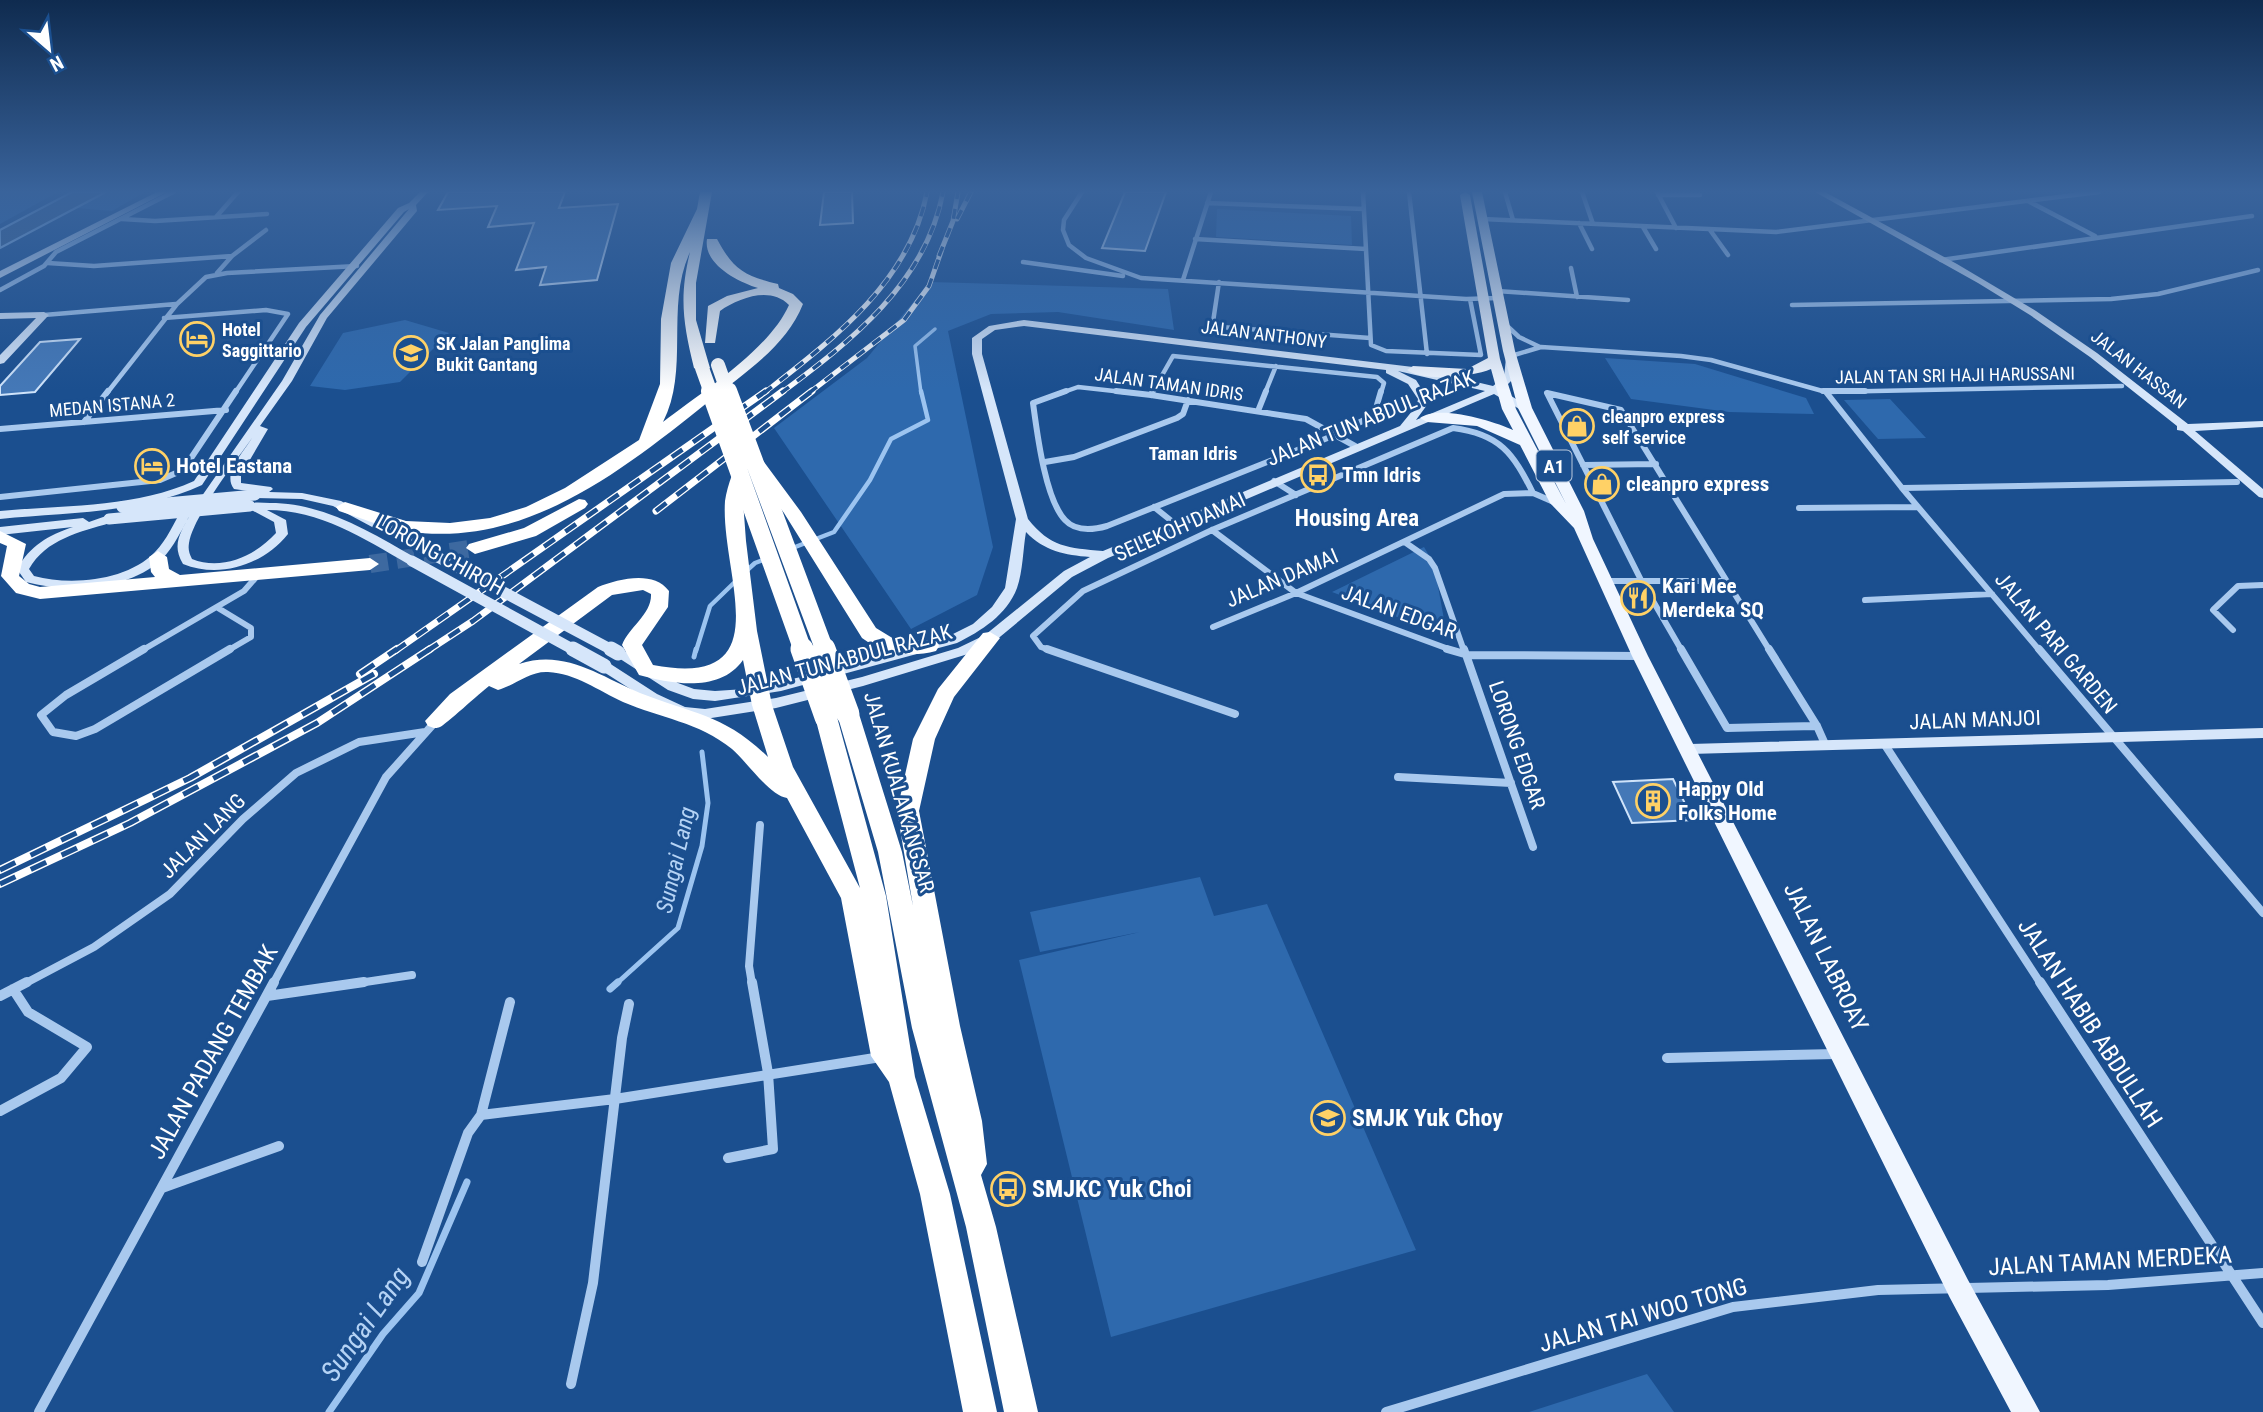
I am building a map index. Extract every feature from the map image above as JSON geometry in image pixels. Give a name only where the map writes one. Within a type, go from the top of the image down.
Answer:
[{"type":"highway","points":[[640,447],[659,414],[668,384],[670,298],[681,258]]},
{"type":"highway","name":"JALAN KUALA KANGSAR","points":[[699,258],[689,283],[689,307],[747,468],[826,717],[874,895],[893,1066],[935,1194],[980,1412]]},
{"type":"highway","name":"JALAN KUALA KANGSAR","points":[[705,258],[704,318],[710,340],[710,366]]},
{"type":"highway","points":[[475,548],[530,532],[617,479],[695,418],[772,352],[800,320],[807,305],[800,294],[738,276],[717,258]]},
{"type":"highway","points":[[345,507],[404,526],[453,527],[485,523],[550,504],[578,490],[640,447],[752,358],[785,325],[796,304],[787,295],[776,293],[734,296],[713,309],[710,340]]},
{"type":"highway","points":[[893,1066],[853,898],[782,767],[761,698],[747,631],[734,501],[747,468],[792,512],[869,633],[881,644],[903,648],[929,646]]},
{"type":"highway","name":"JALAN KUALA KANGSAR","points":[[747,468],[848,714],[890,852],[925,1028],[981,1227],[1021,1412]]},
{"type":"highway","points":[[0,533],[17,544],[10,576],[15,584],[29,592],[55,593],[370,564]]},
{"type":"highway","points":[[159,556],[160,572],[178,582]]},
{"type":"highway","points":[[431,726],[447,708],[484,679],[605,591],[619,585],[634,583],[660,591],[661,604],[634,636],[632,645],[646,670],[682,678],[710,675],[732,662],[740,652],[747,631]]},
{"type":"highway","points":[[981,1227],[968,1121],[947,1026],[908,811],[923,739],[945,694],[990,638]]},
{"type":"highway","points":[[431,726],[511,675],[546,665],[563,667],[635,698],[684,712],[719,729],[744,746],[804,810]]},
{"type":"main road","points":[[1,274],[33,258]]},
{"type":"main road","points":[[0,516],[159,498],[198,484],[302,325],[359,258]]},
{"type":"main road","points":[[279,494],[269,489],[238,487],[235,475],[323,317],[372,258]]},
{"type":"main road","name":"JALAN TUN ABDUL RAZAK","points":[[1476,258],[1479,296],[1509,409],[1557,503],[1580,525]]},
{"type":"main road","name":"JALAN TUN ABDUL RAZAK","points":[[1491,258],[1503,323],[1525,408],[1577,511],[1580,525]]},
{"type":"main road","name":"JALAN HASSAN","points":[[1934,258],[2009,299],[2072,341],[2179,428]]},
{"type":"main road","points":[[0,314],[44,315]]},
{"type":"main road","points":[[0,361],[44,315]]},
{"type":"main road","name":"JALAN ANTHONY","points":[[1022,519],[977,354],[976,338],[992,328],[1024,323],[1378,371],[1413,370],[1502,390],[1525,408]]},
{"type":"main road","points":[[107,519],[52,539],[35,551],[23,569],[30,579],[43,584],[100,581],[134,572],[159,556],[197,493],[284,365],[302,325]]},
{"type":"main road","name":"JALAN TUN ABDUL RAZAK","points":[[604,666],[684,712],[723,713],[761,698],[927,662],[963,651],[990,638],[1068,574],[1104,555],[1355,446],[1502,390],[1510,375],[1511,356]]},
{"type":"main road","points":[[1413,370],[1471,372],[1489,366],[1494,359]]},
{"type":"main road","points":[[1378,371],[1412,382],[1423,399],[1422,405],[1404,426]]},
{"type":"main road","points":[[0,516],[122,508],[252,500],[280,520],[282,534],[274,544],[257,555],[225,565],[198,566],[187,561],[181,550],[183,539],[207,494],[287,381]]},
{"type":"main road","points":[[1427,418],[1474,419],[1496,426],[1529,444]]},
{"type":"main road","points":[[2179,428],[2263,424]]},
{"type":"main road","points":[[2179,428],[2195,435],[2263,495]]},
{"type":"main road","points":[[2179,428],[2263,504]]},
{"type":"main road","points":[[2195,435],[2263,433]]},
{"type":"main road","points":[[0,533],[252,500],[279,494]]},
{"type":"main road","name":"LORONG CHIROH","points":[[279,494],[320,498],[345,507],[618,653]]},
{"type":"main road","name":"LORONG CHIROH","points":[[252,500],[320,512],[604,666]]},
{"type":"main road","points":[[1022,519],[1035,538],[1054,548],[1104,555]]},
{"type":"main road","points":[[761,698],[969,631],[997,610],[1011,588],[1022,519]]},
{"type":"main road","name":"JALAN LABROAY","points":[[1580,525],[1640,656],[1840,1054],[1959,1289],[2026,1412]]},
{"type":"main road","name":"JALAN TUN ABDUL RAZAK","points":[[618,653],[695,695],[761,698]]},
{"type":"main road","name":"JALAN MANJOI","points":[[1689,749],[2263,733]]},
{"type":"street","points":[[0,290],[48,263],[52,258]]},
{"type":"street","points":[[48,263],[94,265],[203,258]]},
{"type":"street","points":[[216,274],[230,258]]},
{"type":"street","points":[[1086,258],[1141,278]]},
{"type":"street","points":[[1183,280],[1189,258]]},
{"type":"street","points":[[1366,258],[1371,345],[1380,350],[1481,355],[1479,296]]},
{"type":"street","points":[[1417,258],[1427,354]]},
{"type":"street","points":[[1940,261],[1959,258]]},
{"type":"street","points":[[1023,262],[1141,278],[1450,297],[1498,295],[1628,300]]},
{"type":"street","points":[[84,422],[164,318],[203,279],[216,274],[366,265]]},
{"type":"street","points":[[1572,268],[1577,297]]},
{"type":"street","points":[[1792,305],[2111,299],[2158,294],[2258,270]]},
{"type":"street","points":[[1219,282],[1213,322],[1221,327],[1370,338]]},
{"type":"street","points":[[1450,297],[1479,296]]},
{"type":"street","points":[[44,315],[177,304]]},
{"type":"street","points":[[0,497],[160,480],[183,470],[226,410],[288,314],[266,310],[164,318]]},
{"type":"street","name":"JALAN TAN SRI HAJI HARUSSANI","points":[[1503,323],[1519,337],[1541,347],[1711,360],[1826,392],[2127,385]]},
{"type":"street","name":"JALAN TAN SRI HAJI HARUSSANI","points":[[1511,356],[1541,347]]},
{"type":"street","points":[[1151,395],[1173,356],[1276,366],[1378,371],[1384,383],[1374,415],[1334,435]]},
{"type":"street","points":[[1258,411],[1276,366]]},
{"type":"street","name":"JALAN TAMAN IDRIS","points":[[1334,435],[1101,528],[1076,527],[1060,513],[1033,407],[1037,399],[1078,387],[1151,395],[1307,419],[1355,446]]},
{"type":"street","name":"JALAN PARI GARDEN","points":[[1826,392],[1902,488],[2263,913]]},
{"type":"street","points":[[1817,726],[1727,728],[1642,582],[1547,393],[1620,410],[1817,726],[1825,744]]},
{"type":"street","points":[[1045,462],[1074,457],[1177,418],[1183,414],[1188,400]]},
{"type":"street","name":"MEDAN ISTANA 2","points":[[0,429],[226,410]]},
{"type":"street","name":"SELEKOH DAMAI","points":[[1235,714],[1041,647],[1033,636],[1083,591],[1212,530],[1453,428],[1475,430],[1509,449],[1533,493]]},
{"type":"street","points":[[1583,465],[1656,464]]},
{"type":"street","points":[[1274,481],[1296,495]]},
{"type":"street","points":[[1902,488],[2237,482]]},
{"type":"street","name":"JALAN DAMAI","points":[[1213,627],[1406,543],[1504,494],[1533,493],[1557,503]]},
{"type":"street","points":[[1154,507],[1174,523]]},
{"type":"street","points":[[1799,508],[1918,507]]},
{"type":"street","name":"JALAN EDGAR","points":[[1212,530],[1296,593],[1436,646],[1468,655],[1640,656]]},
{"type":"street","name":"LORONG EDGAR","points":[[1406,543],[1429,559],[1435,568],[1468,655],[1533,847]]},
{"type":"street","points":[[218,608],[251,628],[251,636],[95,729],[76,736],[53,732],[41,715],[66,695],[218,608],[244,591],[258,575]]},
{"type":"street","points":[[1604,580],[1726,581]]},
{"type":"street","points":[[2233,630],[2213,610],[2238,586],[2263,585]]},
{"type":"street","points":[[1865,600],[1992,594]]},
{"type":"street","name":"JALAN LANG","points":[[0,996],[94,947],[170,894],[243,819],[296,773],[359,741],[431,726]]},
{"type":"street","name":"JALAN PADANG TEMBAK","points":[[39,1412],[386,777],[431,726]]},
{"type":"street","name":"JALAN HABIB ABDULLAH","points":[[1885,745],[2263,1323]]},
{"type":"street","points":[[1398,777],[1511,783]]},
{"type":"street","points":[[728,1158],[773,1149],[768,1073],[749,966],[760,825]]},
{"type":"street","points":[[267,996],[412,975]]},
{"type":"street","points":[[0,1111],[38,1093],[80,1062],[87,1047],[29,1012],[13,989]]},
{"type":"street","points":[[422,1262],[468,1133],[481,1115],[510,1002]]},
{"type":"street","points":[[571,1384],[593,1283],[629,1004]]},
{"type":"street","points":[[1667,1058],[1840,1054]]},
{"type":"street","points":[[481,1115],[615,1099],[768,1073],[893,1066]]},
{"type":"street","points":[[162,1189],[279,1146]]},
{"type":"street","name":"JALAN TAMAN MERDEKA","points":[[1959,1289],[2108,1285],[2263,1273]]},
{"type":"street","name":"JALAN TAI WOO TONG","points":[[1386,1412],[1733,1307],[1878,1290],[1959,1289]]},
{"type":"shaded area","points":[[930,282],[1168,289],[1174,330],[1058,312],[991,314],[948,331],[993,547],[977,595],[911,629],[774,428],[867,358]]},
{"type":"shaded area","points":[[405,320],[449,333],[400,382],[345,390],[310,386],[343,333]]},
{"type":"shaded area","points":[[1605,358],[1695,364],[1806,398],[1814,414],[1729,412],[1631,399]]},
{"type":"shaded area","points":[[1890,399],[1926,438],[1878,439],[1844,400]]},
{"type":"shaded area","points":[[1424,547],[1434,564],[1447,636],[1332,592]]},
{"type":"shaded area","points":[[1200,877],[1214,916],[1267,904],[1416,1250],[1111,1337],[1019,960],[1140,932],[1040,952],[1030,912]]},
{"type":"shaded area","points":[[1647,1374],[1674,1412],[1529,1412]]},
{"type":"building","points":[[521,258],[603,258],[597,280],[540,285],[546,267],[516,270]]},
{"type":"building","points":[[80,339],[35,392],[0,395],[0,386],[40,342]]},
{"type":"building","name":"Happy Old Folks Home","points":[[1673,779],[1693,820],[1632,823],[1613,782]]},
{"type":"waterway","name":"Sungai Lang","points":[[921,393],[915,346],[935,329]]},
{"type":"waterway","name":"Sungai Lang","points":[[790,549],[834,532],[870,480],[891,439],[928,420],[921,391]]},
{"type":"waterway","name":"Sungai Lang","points":[[744,573],[755,563],[768,558]]},
{"type":"waterway","name":"Sungai Lang","points":[[696,651],[710,606],[737,580]]},
{"type":"waterway","name":"Sungai Lang","points":[[694,657],[696,649]]},
{"type":"waterway","name":"Sungai Lang","points":[[616,984],[678,928],[702,846],[708,803],[702,752]]},
{"type":"waterway","name":"Sungai Lang","points":[[610,989],[618,982]]},
{"type":"waterway","name":"Sungai Lang","points":[[329,1412],[383,1334],[419,1293],[467,1182]]},
{"type":"tunnel","points":[[370,564],[475,548]]},
{"type":"railway","points":[[764,393],[841,330],[886,281],[901,258]]},
{"type":"railway","points":[[781,393],[859,331],[903,282],[918,258]]},
{"type":"railway","points":[[809,393],[904,320],[929,286],[939,258]]},
{"type":"railway","points":[[395,651],[766,391]]},
{"type":"railway","points":[[427,651],[473,621],[783,391]]},
{"type":"railway","points":[[656,511],[812,391]]},
{"type":"railway","points":[[360,674],[397,649]]},
{"type":"railway","points":[[0,884],[130,823],[317,723],[430,649]]},
{"type":"railway","points":[[0,870],[190,778],[374,674]]},
{"type":"place","name":"Hotel Saggittario","points":[[197,339]]},
{"type":"place","name":"SK Jalan Panglima Bukit Gantang","points":[[411,353]]},
{"type":"place","name":"cleanpro express self service","points":[[1577,426]]},
{"type":"place","name":"Hotel Eastana","points":[[152,466]]},
{"type":"place","name":"Tmn Idris","points":[[1318,475]]},
{"type":"place","name":"cleanpro express","points":[[1602,484]]},
{"type":"place","name":"Kari Mee Merdeka SQ","points":[[1638,598]]},
{"type":"place","name":"Happy Old Folks Home","points":[[1653,801]]},
{"type":"place","name":"SMJK Yuk Choy","points":[[1328,1118]]},
{"type":"place","name":"SMJKC Yuk Choi","points":[[1008,1189]]},
{"type":"district","name":"Taman Idris","points":[[1193,453]]},
{"type":"district","name":"Housing Area","points":[[1357,518]]}]
